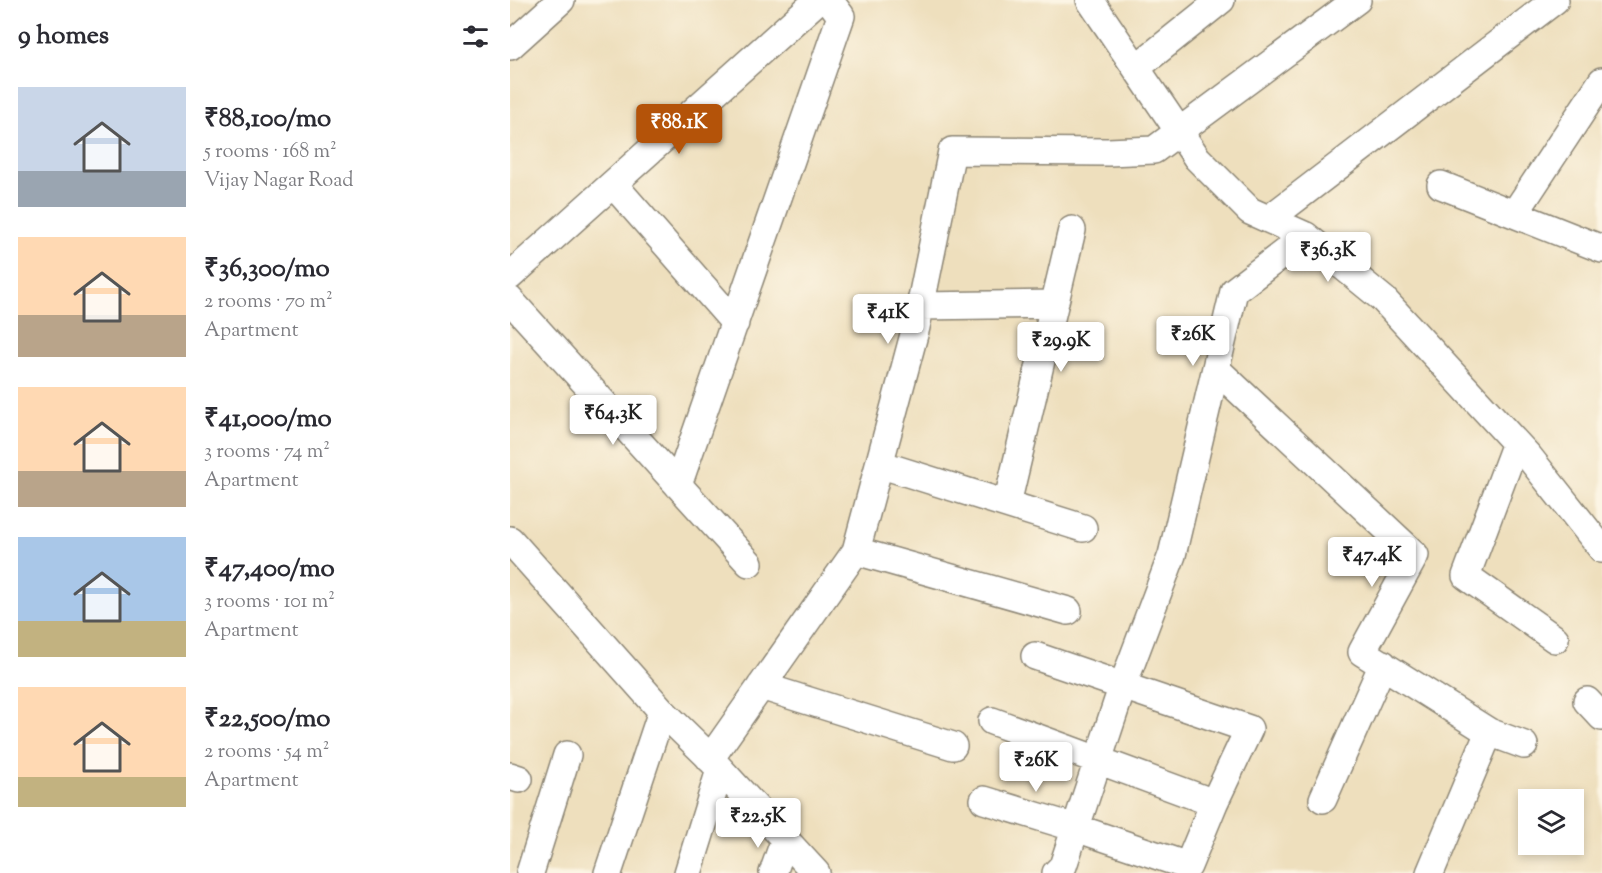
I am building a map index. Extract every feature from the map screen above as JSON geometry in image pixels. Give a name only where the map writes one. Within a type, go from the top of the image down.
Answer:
[{"type":"street","points":[[510,46],[561,0]]},
{"type":"street","points":[[510,276],[818,0]]},
{"type":"street","points":[[678,485],[841,16],[829,0]]},
{"type":"street","points":[[1090,0],[1197,158],[1250,211],[1306,236],[1383,300],[1516,443],[1602,549]]},
{"type":"street","points":[[1136,68],[1221,0]]},
{"type":"street","points":[[688,873],[715,764],[762,686],[856,550],[920,306],[952,151],[1154,150],[1357,0]]},
{"type":"street","points":[[1269,219],[1555,0]]},
{"type":"street","points":[[1515,213],[1601,84]]},
{"type":"street","points":[[613,184],[735,323]]},
{"type":"street","points":[[1441,185],[1602,249]]},
{"type":"street","points":[[1007,504],[1072,231]]},
{"type":"street","points":[[1056,873],[1063,866],[1123,686],[1172,555],[1234,291],[1306,236]]},
{"type":"street","points":[[510,300],[748,563]]},
{"type":"street","points":[[920,306],[1054,304]]},
{"type":"street","points":[[1216,369],[1415,555],[1362,652],[1489,732],[1524,745]]},
{"type":"street","points":[[1516,443],[1466,576],[1555,639]]},
{"type":"street","points":[[879,464],[1083,528]]},
{"type":"street","points":[[510,540],[662,711],[715,764],[816,873]]},
{"type":"street","points":[[856,550],[1068,611]]},
{"type":"street","points":[[984,800],[1076,828],[1164,867],[1188,866],[1214,803],[1249,729],[1035,656]]},
{"type":"street","points":[[1323,799],[1383,664]]},
{"type":"street","points":[[762,686],[953,746]]},
{"type":"street","points":[[608,873],[662,711]]},
{"type":"street","points":[[992,721],[1214,803]]},
{"type":"street","points":[[1430,873],[1489,732]]},
{"type":"street","points":[[530,873],[567,755]]},
{"type":"street","points":[[773,873],[784,839]]}]
